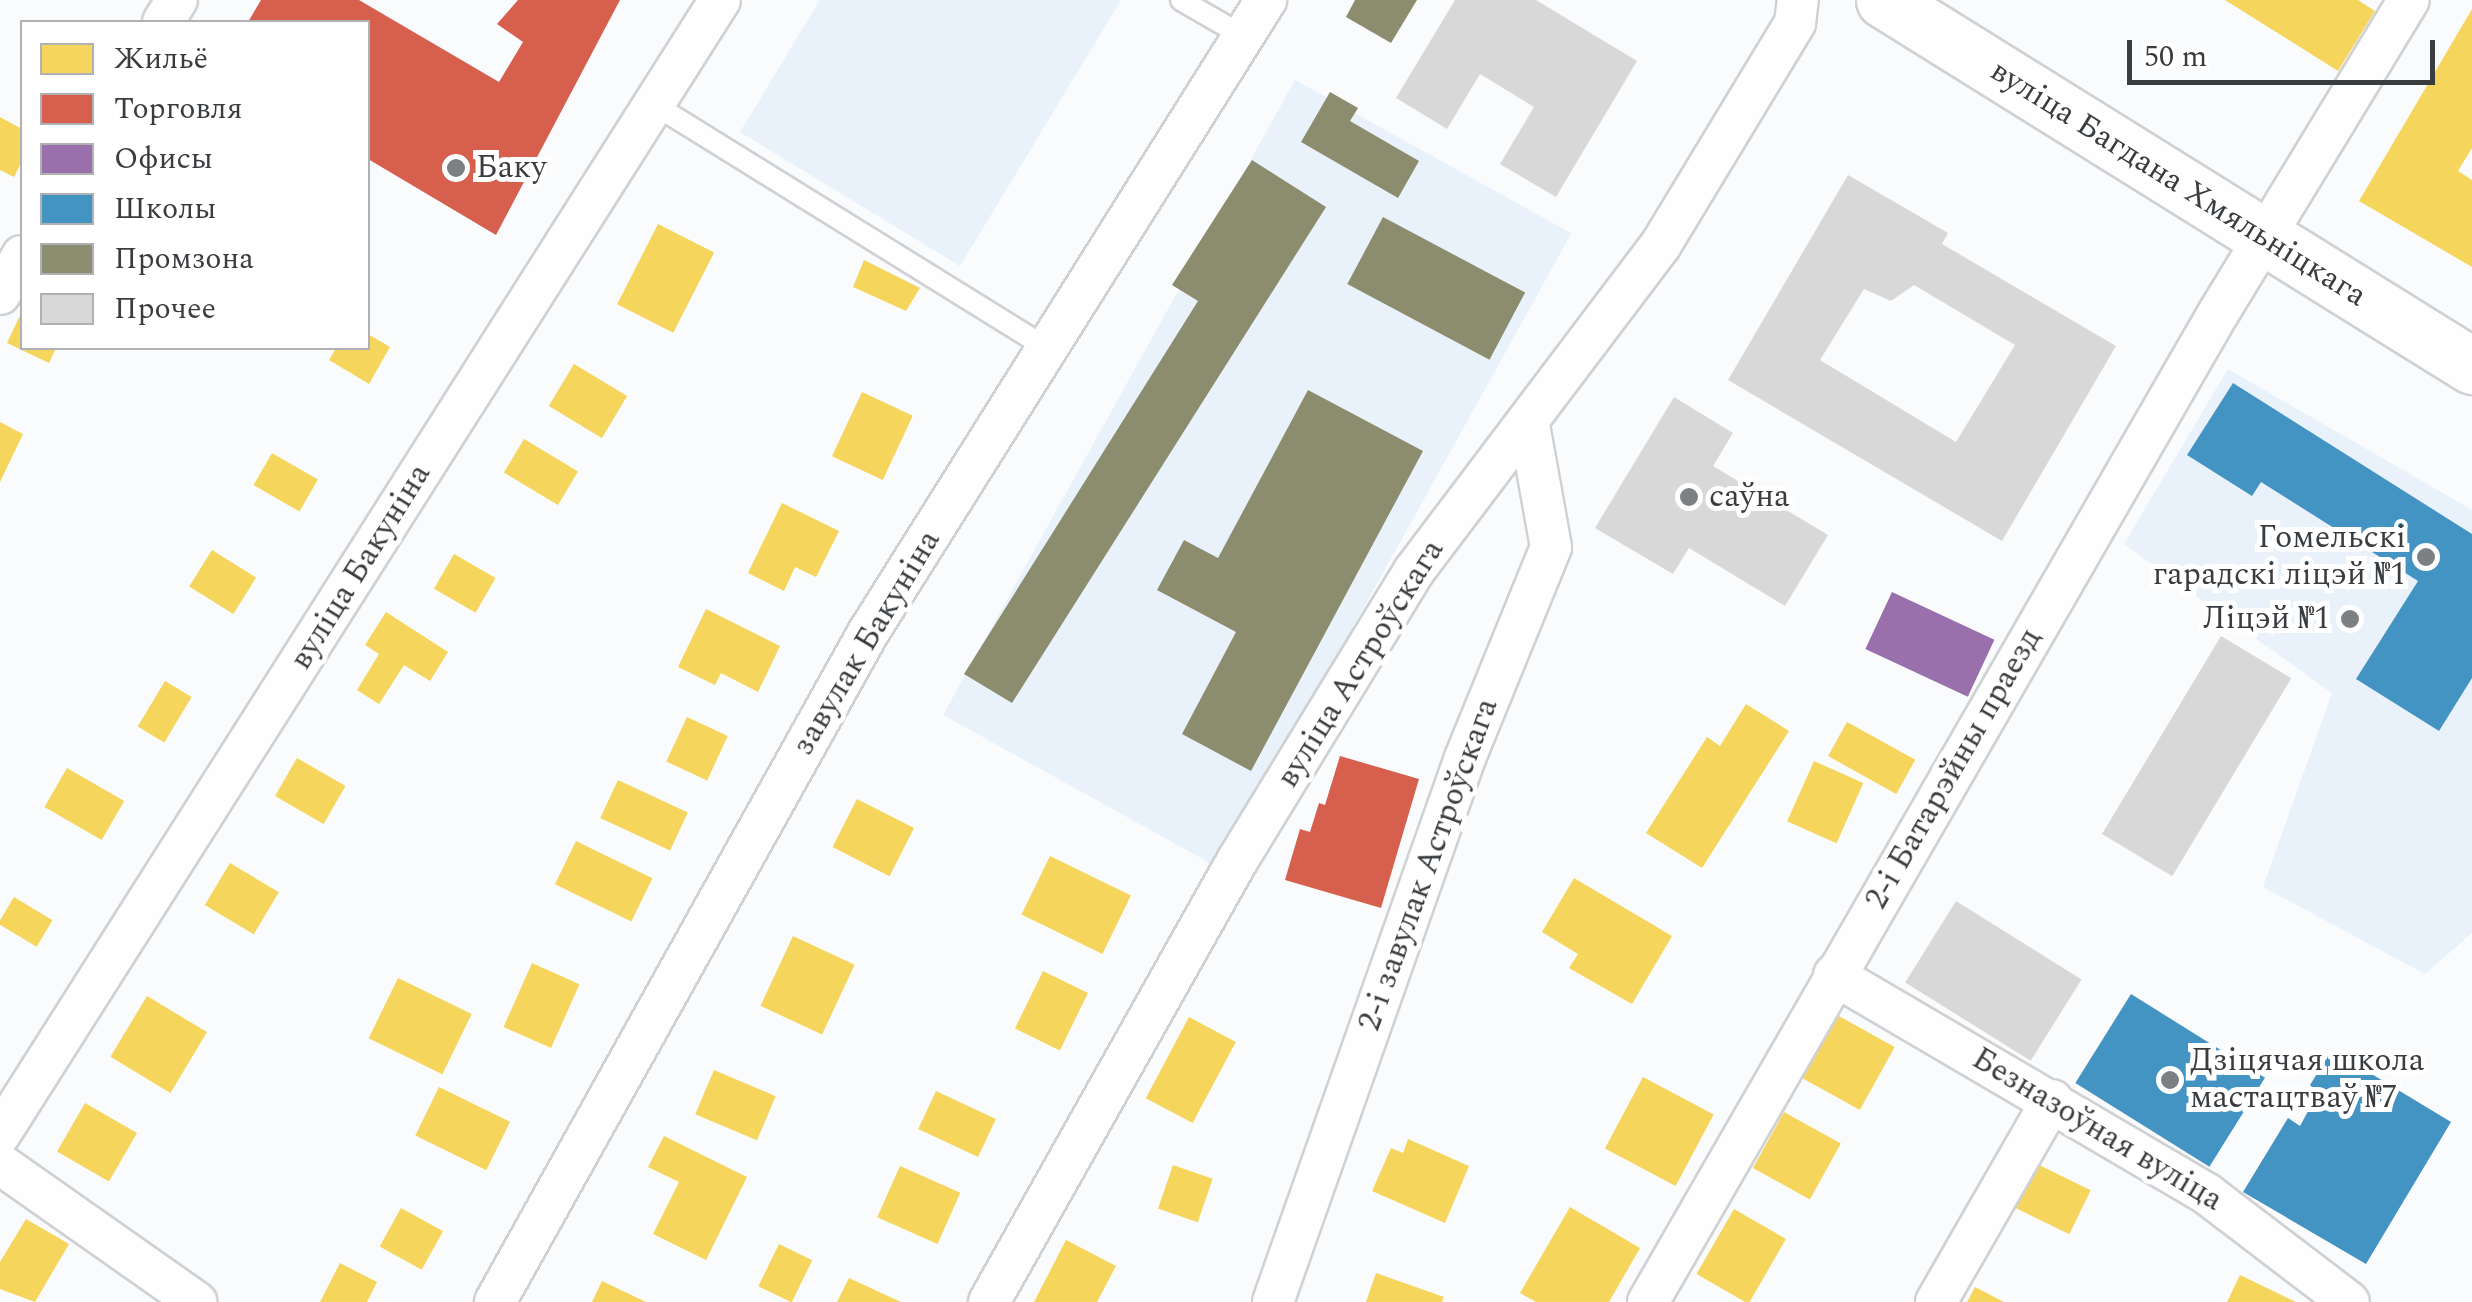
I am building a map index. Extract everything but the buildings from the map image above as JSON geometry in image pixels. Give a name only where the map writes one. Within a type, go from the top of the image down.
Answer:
[{"type":"main road","name":"вуліца Багдана Хмяльніцкага","points":[[1884,0],[2472,366]]},
{"type":"street","name":"вуліца Бакуніна","points":[[0,1134],[720,0]]},
{"type":"street","name":"завулак Бакуніна","points":[[495,1302],[868,632],[1048,349],[1240,34],[1266,0]]},
{"type":"street","name":"вуліца Астроўскага","points":[[988,1302],[1237,861],[1414,571],[1529,425],[1660,246],[1796,22],[1798,0]]},
{"type":"street","name":"2-і Батарэйны праезд","points":[[1648,1302],[1834,975],[2264,239],[2409,0]]},
{"type":"street","points":[[0,294],[20,259]]},
{"type":"street","name":"2-і завулак Астроўскага","points":[[1273,1302],[1465,758],[1550,547],[1529,425]]},
{"type":"street","name":"Безназоўная вуліца","points":[[1834,975],[2208,1194],[2349,1302]]},
{"type":"street","points":[[1936,1302],[2052,1100]]},
{"type":"street","points":[[0,1164],[196,1302]]},
{"type":"lane","points":[[1181,0],[1240,34]]},
{"type":"lane","points":[[656,105],[1048,349]]},
{"type":"shaded area","points":[[820,0],[1121,0],[960,266],[740,132]]},
{"type":"shaded area","points":[[1295,80],[1571,233],[1219,868],[943,715]]},
{"type":"shaded area","name":"Ліцэй №1","points":[[2228,369],[2472,510],[2472,933],[2425,974],[2263,887],[2332,693],[2124,544]]},
{"type":"place","name":"Баку","points":[[456,168]]},
{"type":"place","name":"саўна","points":[[1689,497]]},
{"type":"place","name":"Гомельскі гарадскі ліцэй №1","points":[[2426,557]]},
{"type":"place","name":"Ліцэй №1","points":[[2350,619]]},
{"type":"place","name":"Дзіцячая школа мастацтваў №7","points":[[2170,1080]]}]
